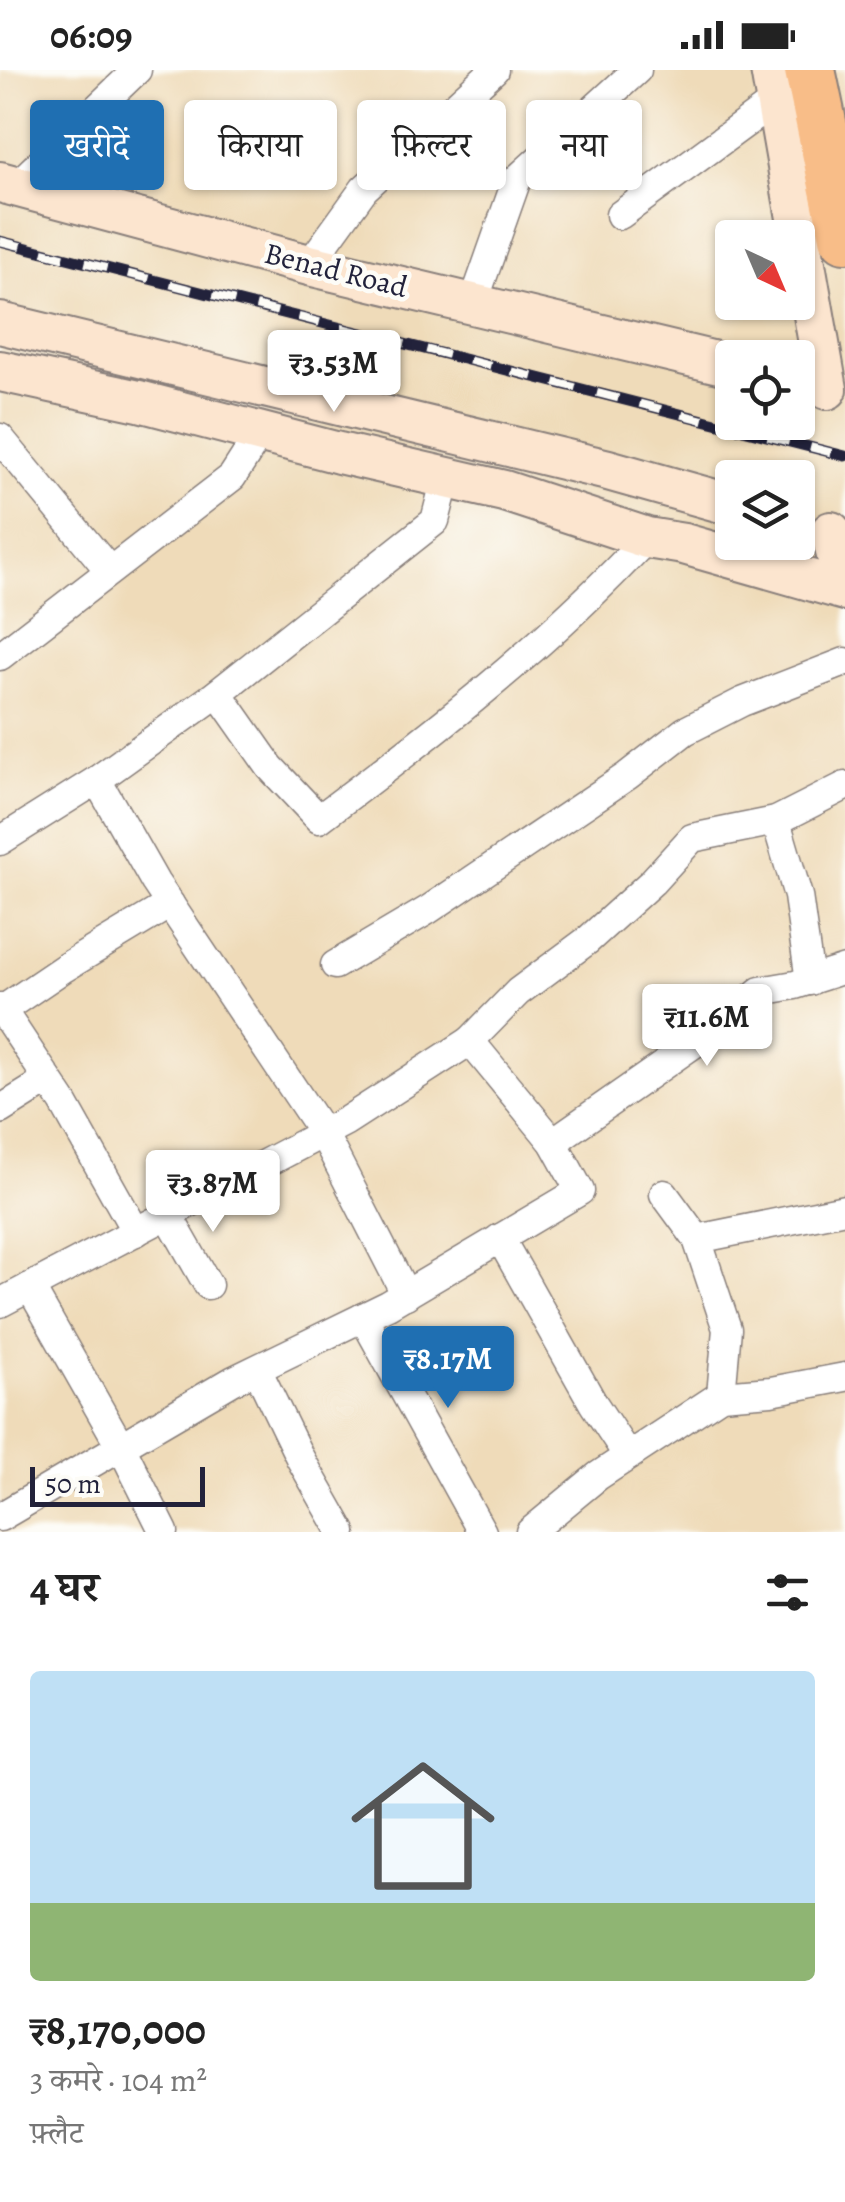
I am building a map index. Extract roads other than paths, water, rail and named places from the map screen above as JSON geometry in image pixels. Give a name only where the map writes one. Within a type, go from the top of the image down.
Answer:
[{"type":"highway","points":[[786,80],[845,237]]},
{"type":"main road","points":[[786,80],[829,386]]},
{"type":"main road","name":"Benad Road","points":[[8,184],[309,265],[715,362]]},
{"type":"main road","points":[[0,323],[608,470],[715,500]]},
{"type":"main road","points":[[0,370],[504,491],[648,538],[684,544],[845,588]]},
{"type":"main road","points":[[825,530],[845,588]]},
{"type":"street","points":[[8,184],[137,70]]},
{"type":"street","points":[[309,265],[364,189],[494,70]]},
{"type":"street","points":[[473,304],[517,179],[637,70]]},
{"type":"street","points":[[620,215],[786,80]]},
{"type":"street","points":[[0,656],[232,477],[261,432]]},
{"type":"street","points":[[0,438],[109,570]]},
{"type":"street","points":[[0,841],[97,780],[218,693],[435,521],[446,478]]},
{"type":"street","points":[[218,693],[270,767],[319,819],[405,755],[512,665],[614,574],[648,538]]},
{"type":"street","points":[[335,965],[428,910],[627,776],[685,731],[742,702],[845,662]]},
{"type":"street","points":[[97,780],[170,904],[323,1133],[406,1295]]},
{"type":"street","points":[[0,1303],[323,1133],[470,1042],[518,992],[588,940],[640,893],[692,838],[776,821],[845,786]]},
{"type":"street","points":[[776,821],[798,896],[810,981]]},
{"type":"street","points":[[136,1232],[48,1080],[1,1009],[170,904]]},
{"type":"street","points":[[553,1142],[712,1031],[760,992],[845,970]]},
{"type":"street","points":[[0,1518],[234,1380],[406,1295],[580,1191],[553,1142],[470,1042]]},
{"type":"street","points":[[0,1110],[48,1080]]},
{"type":"street","points":[[664,1194],[697,1239],[728,1329],[721,1395]]},
{"type":"street","points":[[697,1239],[845,1209]]},
{"type":"street","points":[[168,1215],[208,1285]]},
{"type":"street","points":[[500,1238],[592,1402],[628,1456]]},
{"type":"street","points":[[30,1288],[122,1447],[164,1532]]},
{"type":"street","points":[[364,1316],[482,1532]]},
{"type":"street","points":[[258,1371],[300,1458],[342,1532]]},
{"type":"street","points":[[530,1532],[598,1476],[721,1395],[770,1391],[845,1377]]},
{"type":"railway","points":[[0,241],[845,456]]}]
